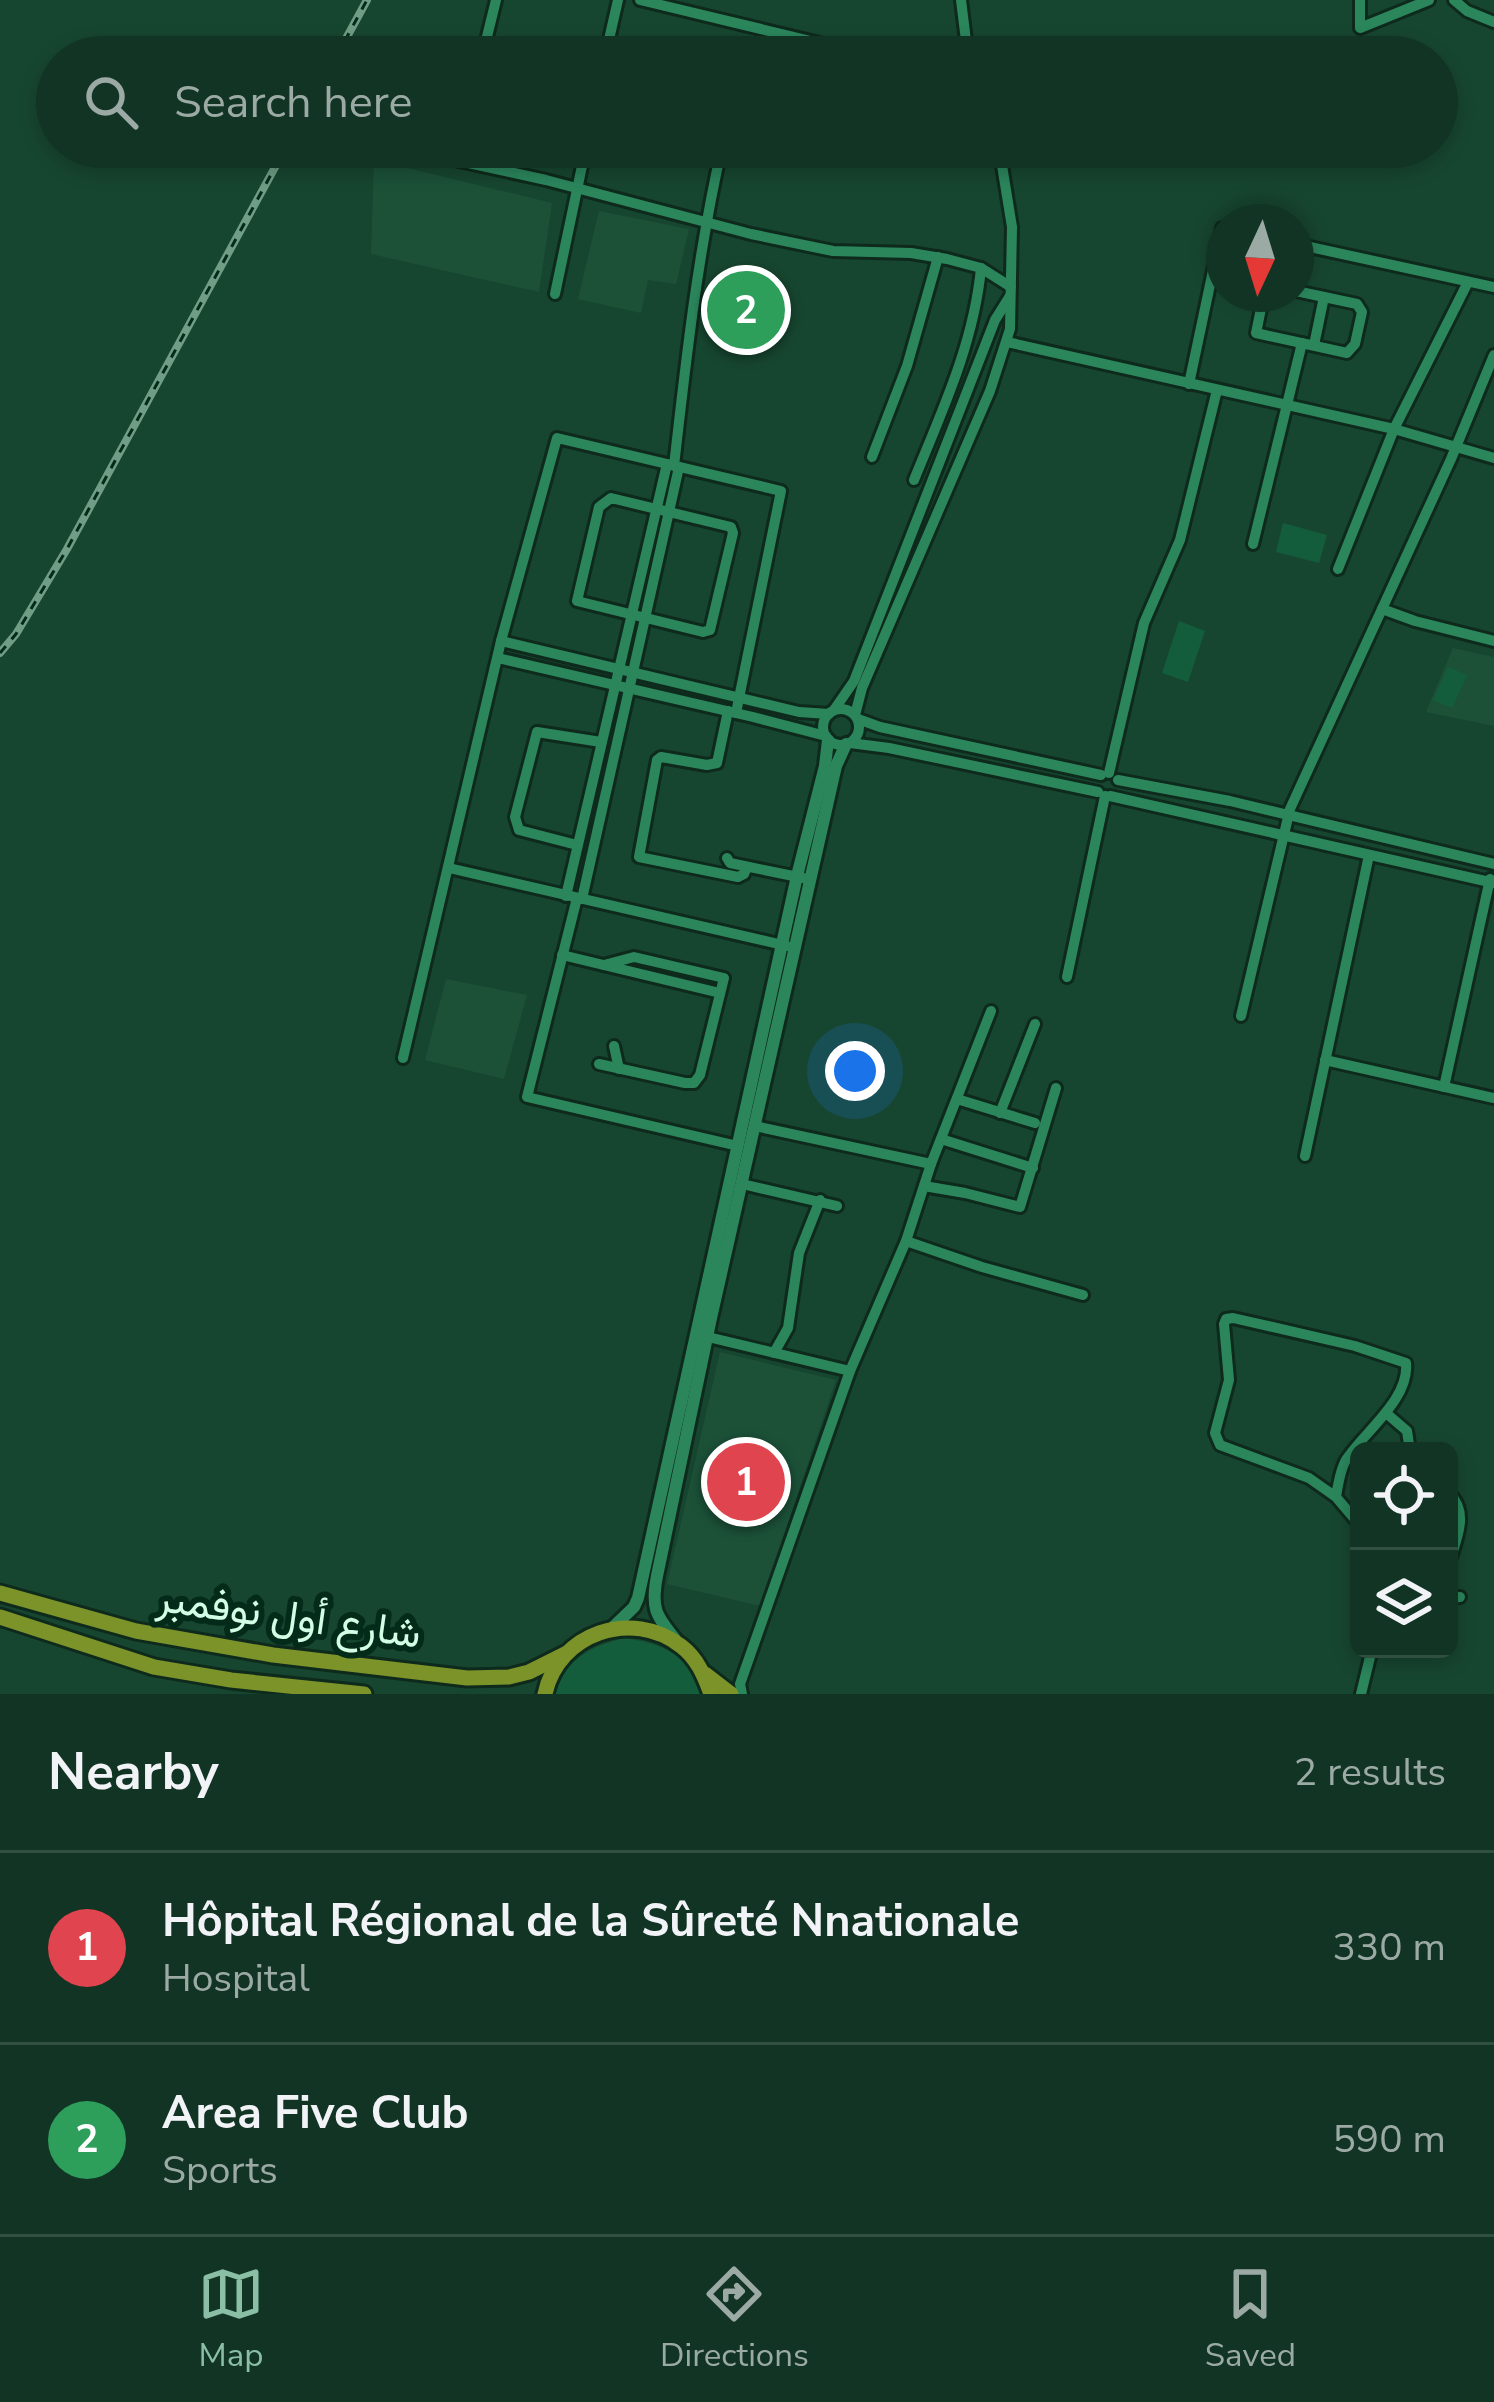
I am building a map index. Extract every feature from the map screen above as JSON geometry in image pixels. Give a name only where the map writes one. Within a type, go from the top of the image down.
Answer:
[{"type":"main road","name":"شارع أول نوفمبر","points":[[0,1593],[136,1631],[467,1678],[529,1672],[611,1629]]},
{"type":"main road","points":[[0,1617],[154,1667],[364,1694]]},
{"type":"main road","points":[[611,1629],[635,1627],[680,1645],[694,1658],[711,1694]]},
{"type":"main road","points":[[545,1694],[566,1653]]},
{"type":"main road","points":[[704,1674],[731,1694]]},
{"type":"street","points":[[487,36],[496,0]]},
{"type":"street","points":[[610,36],[618,0]]},
{"type":"street","points":[[640,0],[798,36]]},
{"type":"street","points":[[961,0],[965,36]]},
{"type":"street","points":[[1360,0],[1360,28],[1429,0]]},
{"type":"street","points":[[1454,0],[1494,22]]},
{"type":"street","points":[[508,168],[833,251],[938,257],[981,268],[1010,291]]},
{"type":"street","points":[[555,294],[581,168]]},
{"type":"street","points":[[575,897],[577,845],[631,616],[673,466],[705,222],[717,168]]},
{"type":"street","points":[[804,878],[836,766],[859,730],[856,717],[862,688],[1007,342],[1012,320],[1011,212],[1003,168]]},
{"type":"street","points":[[1314,248],[1494,287]]},
{"type":"street","points":[[872,457],[908,366],[938,257]]},
{"type":"street","points":[[914,480],[970,332],[981,268]]},
{"type":"street","points":[[1338,569],[1394,429],[1468,282]]},
{"type":"street","points":[[611,1629],[638,1598],[708,1337],[706,1317],[755,1126],[804,878],[825,766],[823,724],[854,681],[1010,291]]},
{"type":"street","points":[[1260,312],[1256,333],[1347,352],[1359,328],[1362,312],[1358,304],[1314,295]]},
{"type":"street","points":[[1253,544],[1288,405],[1324,297]]},
{"type":"street","points":[[1189,384],[1206,304]]},
{"type":"street","points":[[1007,342],[1394,429],[1494,458]]},
{"type":"street","points":[[1241,1016],[1289,815],[1494,355]]},
{"type":"street","points":[[1104,795],[1118,791],[1109,776],[1144,623],[1180,540],[1216,390]]},
{"type":"street","points":[[404,1058],[501,641],[557,438],[782,491],[739,696],[717,763],[658,760],[639,857],[738,877],[747,867]]},
{"type":"street","points":[[618,499],[728,524],[733,530],[713,626],[707,631],[631,616],[577,601],[602,503],[618,499]]},
{"type":"street","points":[[663,509],[634,672],[527,1096],[738,1146]]},
{"type":"street","points":[[1382,609],[1494,641]]},
{"type":"street","points":[[501,641],[800,712],[845,709],[880,727],[1494,863],[1444,1087]]},
{"type":"street","points":[[497,658],[732,712],[836,744],[889,748],[1492,883]]},
{"type":"street","points":[[577,845],[519,830],[515,817],[537,732],[601,742]]},
{"type":"street","points":[[1104,795],[1095,785],[1109,776]]},
{"type":"street","points":[[1067,977],[1104,795]]},
{"type":"street","points":[[1305,1156],[1369,855]]},
{"type":"street","points":[[727,858],[730,863],[804,878]]},
{"type":"street","points":[[449,868],[790,946]]},
{"type":"street","points":[[680,1645],[657,1614],[653,1596],[738,1146],[790,946]]},
{"type":"street","points":[[562,955],[720,993],[700,1075],[694,1082],[599,1064]]},
{"type":"street","points":[[742,1694],[740,1684],[850,1371],[906,1241],[991,1011]]},
{"type":"street","points":[[1000,1113],[1035,1024]]},
{"type":"street","points":[[614,1046],[619,1069]]},
{"type":"street","points":[[1325,1060],[1494,1098]]},
{"type":"street","points":[[924,1186],[1020,1207],[1056,1088]]},
{"type":"street","points":[[957,1099],[1035,1123]]},
{"type":"street","points":[[755,1126],[931,1164]]},
{"type":"street","points":[[940,1139],[1034,1168]]},
{"type":"street","points":[[742,1184],[837,1205]]},
{"type":"street","points":[[774,1353],[788,1328],[800,1253],[820,1200]]},
{"type":"street","points":[[906,1241],[1083,1295]]},
{"type":"street","points":[[1336,1497],[1347,1459],[1386,1413],[1407,1374],[1404,1361],[1226,1320],[1229,1380],[1215,1433],[1220,1445],[1309,1478],[1350,1513]]},
{"type":"street","points":[[708,1337],[850,1371]]},
{"type":"street","points":[[1386,1413],[1407,1431],[1409,1442]]},
{"type":"street","points":[[1361,1694],[1370,1658]]},
{"type":"shaded area","points":[[374,168],[407,168],[552,203],[539,292],[371,254]]},
{"type":"shaded area","points":[[599,211],[689,229],[676,284],[648,280],[641,313],[578,299]]},
{"type":"shaded area","points":[[1283,523],[1327,535],[1319,563],[1276,552]]},
{"type":"shaded area","points":[[1179,621],[1205,631],[1188,682],[1162,673]]},
{"type":"shaded area","points":[[1453,648],[1494,657],[1494,726],[1426,712]]},
{"type":"shaded area","points":[[1448,667],[1467,675],[1452,708],[1433,700]]},
{"type":"shaded area","points":[[446,979],[527,995],[504,1079],[425,1060]]},
{"type":"shaded area","points":[[720,1352],[836,1380],[760,1606],[667,1584]]},
{"type":"shaded area","points":[[624,1638],[672,1653],[689,1669],[700,1694],[555,1694],[566,1671],[581,1656]]},
{"type":"railway","points":[[347,36],[367,0]]},
{"type":"railway","points":[[0,653],[67,549],[275,168]]},
{"type":"place","name":"Area Five Club","points":[[746,310]]},
{"type":"place","name":"Hôpital Régional de la Sûreté Nnationale","points":[[746,1482]]}]
